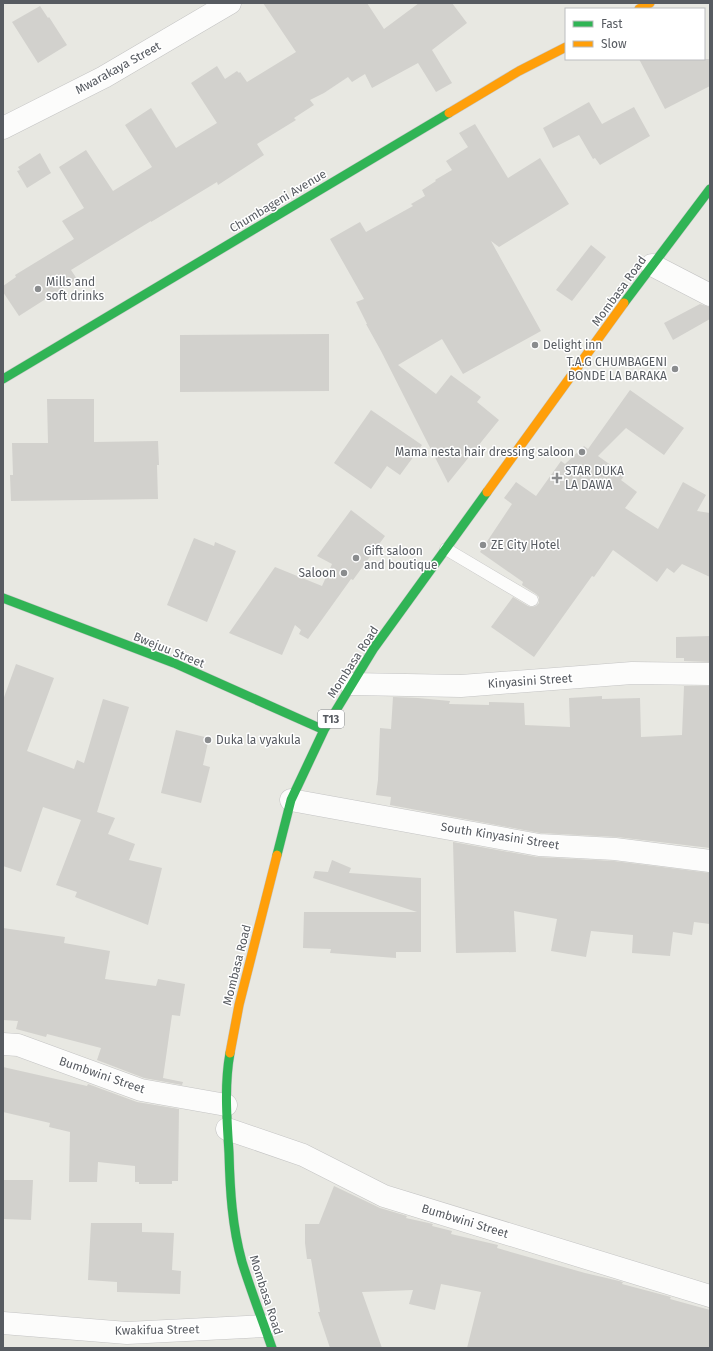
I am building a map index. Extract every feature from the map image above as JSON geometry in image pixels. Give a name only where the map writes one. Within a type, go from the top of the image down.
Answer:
[{"type":"main road","points":[[641,8],[650,3]]},
{"type":"main road","name":"Chumbageni Avenue","points":[[3,379],[512,76],[565,48]]},
{"type":"main road","name":"Mombasa Road","points":[[272,1348],[242,1261],[234,1224],[227,1129],[227,1070],[237,1012],[291,800],[324,730],[374,648],[652,265],[710,188]]},
{"type":"main road","name":"Bwejuu Street","points":[[3,598],[174,663],[324,730]]},
{"type":"street","name":"Mwarakaya Street","points":[[3,128],[104,77],[230,3]]},
{"type":"street","points":[[652,265],[710,295]]},
{"type":"street","name":"Kinyasini Street","points":[[351,684],[461,686],[632,673],[710,674]]},
{"type":"street","name":"South Kinyasini Street","points":[[291,800],[538,845],[615,849],[710,861]]},
{"type":"street","name":"Bumbwini Street","points":[[3,1044],[18,1045],[141,1090],[226,1105]]},
{"type":"street","name":"Bumbwini Street","points":[[227,1129],[303,1155],[384,1196],[710,1296]]},
{"type":"street","name":"Kwakifua Street","points":[[3,1323],[127,1333],[264,1326]]},
{"type":"lane","points":[[446,549],[532,600]]},
{"type":"building","points":[[263,3],[367,3],[384,29],[419,3],[452,3],[467,23],[432,50],[452,83],[436,92],[418,63],[372,88],[365,74],[352,82],[348,77],[324,93],[310,100],[314,105],[294,118],[296,120],[257,144],[264,155],[218,185],[217,182],[71,270],[77,279],[19,316],[3,292],[3,286],[16,277],[15,275],[74,239],[62,221],[84,208],[59,167],[86,150],[113,191],[152,167],[125,125],[151,108],[176,148],[217,123],[191,83],[217,66],[225,79],[237,71],[239,73],[240,72],[247,82],[296,52]]},
{"type":"building","points":[[40,6],[67,45],[38,63],[12,22]]},
{"type":"building","points":[[710,59],[710,86],[665,109],[640,60]]},
{"type":"building","points":[[589,102],[602,124],[634,107],[650,136],[600,165],[595,158],[593,159],[579,135],[553,148],[543,128]]},
{"type":"building","points":[[475,124],[508,178],[540,158],[569,204],[499,247],[491,241],[541,331],[463,374],[442,339],[398,365],[436,394],[451,375],[481,397],[477,402],[499,420],[448,483],[366,324],[356,302],[364,299],[330,239],[360,222],[366,232],[413,206],[411,204],[425,196],[422,190],[452,170],[446,161],[468,147],[459,133]]},
{"type":"building","points":[[40,153],[51,173],[27,188],[17,171],[20,170],[18,167]]},
{"type":"building","points":[[591,245],[606,257],[572,301],[556,290]]},
{"type":"building","points":[[700,304],[710,307],[710,319],[673,340],[664,323]]},
{"type":"building","points":[[329,334],[329,391],[180,392],[180,335]]},
{"type":"building","points":[[630,390],[684,428],[664,455],[626,428],[598,456],[625,475],[621,480],[637,492],[625,508],[658,529],[683,482],[706,495],[697,511],[710,513],[710,577],[682,564],[674,573],[667,568],[657,582],[613,550],[594,577],[592,576],[534,657],[491,627],[513,597],[532,607],[539,603],[539,597],[522,585],[523,582],[480,552],[512,504],[504,498],[516,482],[536,496],[561,461],[565,464],[584,446],[588,449]]},
{"type":"building","points":[[47,399],[94,399],[94,442],[158,441],[158,499],[11,501],[10,475],[13,475],[12,443],[48,443]]},
{"type":"building","points":[[371,410],[422,445],[400,475],[387,466],[371,489],[334,463]]},
{"type":"building","points":[[351,510],[385,536],[353,580],[351,579],[308,639],[299,634],[301,630],[295,625],[282,655],[229,633],[275,567],[322,586],[332,564],[317,556]]},
{"type":"building","points":[[194,538],[214,546],[215,542],[236,551],[207,622],[167,605]]},
{"type":"building","points":[[710,636],[710,662],[684,661],[684,658],[676,658],[676,637]]},
{"type":"building","points":[[16,664],[54,678],[27,751],[74,769],[77,760],[84,763],[103,699],[129,707],[97,812],[115,818],[108,834],[135,844],[129,860],[162,868],[148,925],[75,897],[77,892],[56,885],[81,820],[43,807],[21,872],[3,866],[3,700]]},
{"type":"building","points":[[684,686],[710,686],[710,848],[617,837],[540,833],[390,805],[391,797],[376,795],[380,728],[391,729],[393,697],[450,701],[449,704],[489,705],[489,702],[524,703],[525,725],[570,727],[569,698],[602,696],[602,699],[640,698],[641,737],[682,735]]},
{"type":"building","points":[[176,730],[209,738],[203,765],[210,767],[201,803],[161,793]]},
{"type":"building","points":[[453,842],[537,857],[614,861],[710,873],[710,924],[694,922],[692,935],[673,932],[670,956],[632,953],[633,935],[591,931],[586,957],[551,951],[557,919],[514,911],[516,952],[456,953]]},
{"type":"building","points":[[332,860],[351,868],[349,873],[421,878],[421,952],[396,952],[396,958],[330,953],[331,949],[303,948],[304,912],[417,912],[313,878],[315,871],[328,872]]},
{"type":"building","points":[[3,928],[65,937],[64,943],[110,951],[105,979],[156,986],[158,979],[185,984],[180,1016],[172,1015],[163,1078],[183,1082],[182,1085],[144,1078],[97,1060],[101,1048],[47,1034],[46,1037],[16,1029],[18,1021],[3,1020]]},
{"type":"building","points":[[3,1067],[87,1086],[88,1084],[137,1102],[179,1109],[178,1181],[172,1181],[172,1184],[139,1184],[139,1182],[135,1182],[135,1166],[98,1162],[97,1182],[69,1182],[70,1132],[49,1127],[50,1123],[3,1112]]},
{"type":"building","points":[[3,1180],[33,1180],[31,1220],[3,1219]]},
{"type":"building","points":[[334,1186],[380,1208],[407,1216],[406,1218],[433,1224],[432,1226],[452,1231],[451,1234],[498,1245],[497,1248],[585,1273],[623,1282],[622,1284],[671,1297],[670,1299],[710,1310],[710,1348],[467,1348],[481,1292],[441,1284],[435,1310],[409,1304],[413,1290],[362,1292],[382,1348],[330,1348],[318,1312],[320,1312],[311,1259],[307,1259],[305,1224],[319,1224]]},
{"type":"building","points":[[91,1223],[142,1223],[142,1232],[174,1233],[172,1270],[181,1271],[180,1294],[117,1292],[117,1282],[88,1280]]},
{"type":"traffic: fast","points":[[3,379],[449,113]]},
{"type":"traffic: fast","points":[[624,303],[710,189]]},
{"type":"traffic: fast","points":[[277,855],[291,800],[324,730],[374,648],[487,492]]},
{"type":"traffic: fast","points":[[3,598],[174,663],[324,730]]},
{"type":"traffic: fast","points":[[230,1053],[226,1103],[232,1208],[242,1262],[272,1348]]},
{"type":"traffic: slow","points":[[641,8],[650,3]]},
{"type":"traffic: slow","points":[[449,113],[519,71],[565,48]]},
{"type":"traffic: slow","points":[[487,492],[624,303]]},
{"type":"traffic: slow","points":[[230,1053],[239,1005],[277,855]]},
{"type":"place","name":"Mills and soft drinks","points":[[38,289]]},
{"type":"place","name":"Delight inn","points":[[535,345]]},
{"type":"place","name":"T.A.G CHUMBAGENI BONDE LA BARAKA","points":[[675,369]]},
{"type":"place","name":"Mama nesta hair dressing saloon","points":[[582,452]]},
{"type":"place","name":"STAR DUKA LA DAWA","points":[[557,478]]},
{"type":"place","name":"ZE City Hotel","points":[[483,545]]},
{"type":"place","name":"Gift saloon and boutique","points":[[356,558]]},
{"type":"place","name":"Saloon","points":[[344,573]]},
{"type":"place","name":"Duka la vyakula","points":[[208,740]]}]
